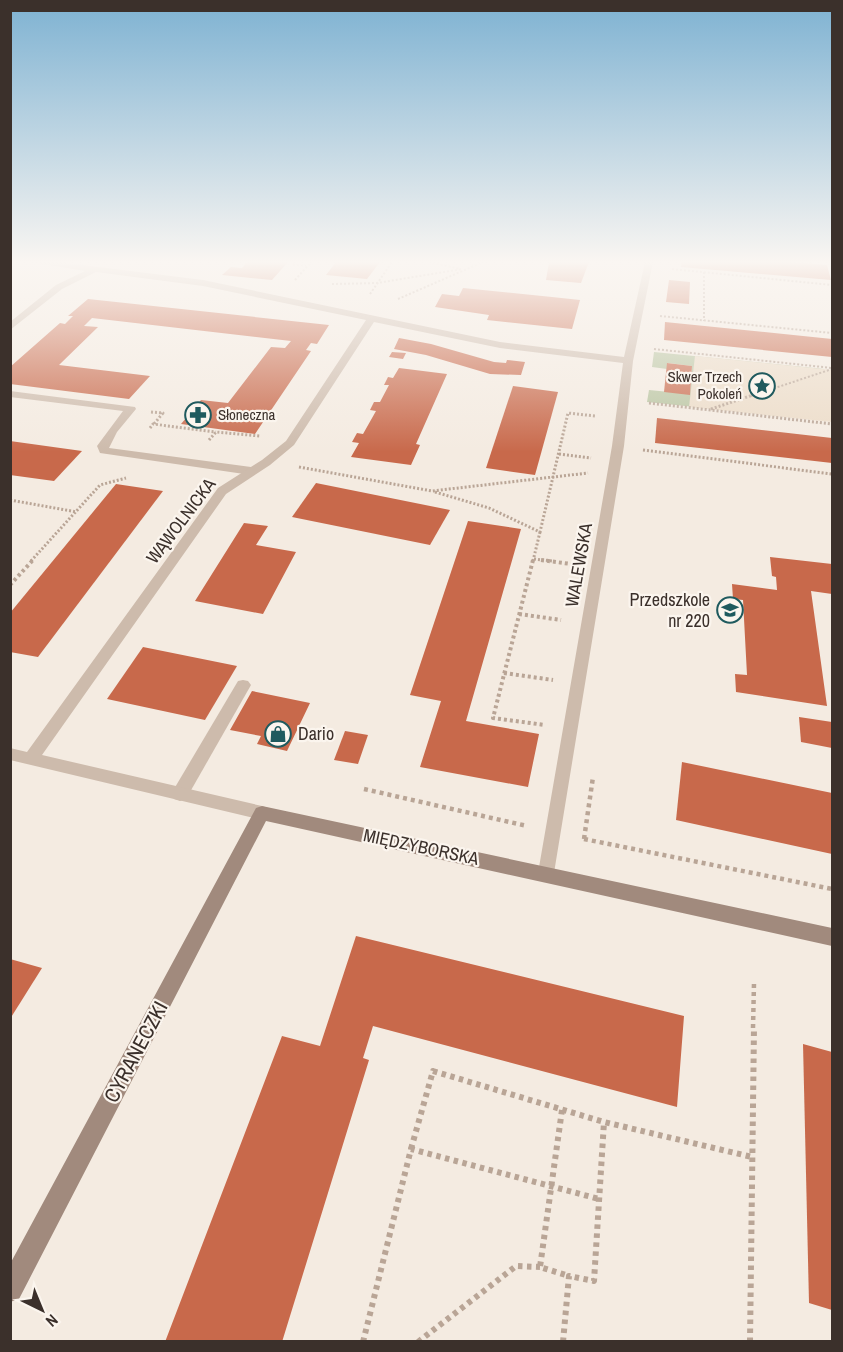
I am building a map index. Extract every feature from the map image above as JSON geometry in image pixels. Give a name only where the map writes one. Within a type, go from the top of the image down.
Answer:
[{"type":"street","name":"WĄWOLNICKA","points":[[31,758],[222,491],[275,458],[290,443],[368,325]]},
{"type":"street","points":[[397,325],[500,345],[628,362]]},
{"type":"street","name":"WALEWSKA","points":[[547,873],[618,446],[628,362],[636,325]]},
{"type":"street","points":[[10,394],[131,409],[112,431],[103,446],[104,451],[251,471]]},
{"type":"street","points":[[180,794],[243,685]]},
{"type":"street","name":"MIĘDZYBORSKA","points":[[10,754],[261,813],[547,873],[832,937]]},
{"type":"street","name":"CYRANECZKI","points":[[10,1290],[261,813]]},
{"type":"path","points":[[748,325],[832,333]]},
{"type":"path","points":[[632,347],[832,369]]},
{"type":"path","points":[[708,410],[832,369]]},
{"type":"path","points":[[624,400],[832,424]]},
{"type":"path","points":[[545,725],[492,718],[534,559],[568,413],[603,417]]},
{"type":"path","points":[[188,462],[216,432],[266,437]]},
{"type":"path","points":[[618,446],[832,474]]},
{"type":"path","points":[[559,454],[595,458]]},
{"type":"path","points":[[275,458],[295,466],[432,491],[489,508],[540,532]]},
{"type":"path","points":[[432,491],[592,472]]},
{"type":"path","points":[[10,585],[100,485],[133,477]]},
{"type":"path","points":[[10,500],[78,512]]},
{"type":"path","points":[[534,559],[575,564]]},
{"type":"path","points":[[519,614],[564,620]]},
{"type":"path","points":[[504,673],[553,680]]},
{"type":"path","points":[[364,789],[553,832],[832,889]]},
{"type":"path","points":[[750,1341],[754,982]]},
{"type":"path","points":[[363,1341],[433,1071],[604,1122],[752,1157]]},
{"type":"path","points":[[540,1268],[562,1110]]},
{"type":"path","points":[[418,1341],[516,1266],[540,1268],[594,1281],[604,1122]]},
{"type":"path","points":[[411,1149],[599,1199]]},
{"type":"path","points":[[563,1341],[568,1276]]},
{"type":"green space","points":[[654,352],[824,369],[825,371],[704,408],[647,402],[649,390],[690,394],[692,366],[668,363],[667,369],[652,367]]},
{"type":"shaded area","name":"Skwer Trzech Pokoleń","points":[[695,356],[832,370],[832,422],[689,407]]},
{"type":"building","points":[[58,325],[85,325],[98,327],[59,365],[150,376],[129,399],[10,384],[10,367]]},
{"type":"building","points":[[153,325],[329,325],[317,344],[311,343],[306,350],[311,351],[255,434],[181,424],[201,400],[228,403],[271,347],[285,348],[291,341]]},
{"type":"building","points":[[535,325],[573,325],[572,329]]},
{"type":"building","points":[[665,325],[695,325],[832,339],[832,357],[664,340]]},
{"type":"building","points":[[399,338],[431,344],[494,362],[506,363],[507,360],[525,362],[521,375],[490,374],[426,355],[394,349]]},
{"type":"building","points":[[392,352],[406,353],[403,359],[389,357]]},
{"type":"building","points":[[667,363],[692,366],[690,395],[664,392]]},
{"type":"building","points":[[399,368],[447,374],[416,444],[420,445],[411,465],[351,457],[359,443],[352,442],[357,433],[363,434],[376,411],[370,410],[374,402],[380,402],[389,385],[384,385],[388,377],[393,378]]},
{"type":"building","points":[[513,386],[558,392],[535,475],[486,468]]},
{"type":"building","points":[[657,418],[832,438],[832,463],[655,443]]},
{"type":"building","points":[[10,441],[82,451],[54,481],[10,475]]},
{"type":"building","points":[[316,483],[450,510],[430,545],[292,517]]},
{"type":"building","points":[[116,484],[163,491],[38,657],[10,652],[10,613]]},
{"type":"building","points":[[468,521],[521,529],[466,721],[539,734],[528,787],[420,767],[441,701],[410,695]]},
{"type":"building","points":[[244,523],[268,526],[256,545],[296,552],[263,614],[195,601]]},
{"type":"building","points":[[770,557],[832,564],[832,594],[811,591],[827,706],[736,692],[735,674],[747,675],[743,600],[733,599],[732,584],[777,590],[776,577],[772,576]]},
{"type":"building","points":[[143,647],[237,666],[205,720],[107,699]]},
{"type":"building","points":[[252,691],[310,703],[287,751],[257,744],[261,736],[230,730]]},
{"type":"building","points":[[799,717],[832,722],[832,748],[801,742]]},
{"type":"building","points":[[345,731],[368,735],[358,764],[334,760]]},
{"type":"building","points":[[682,762],[832,793],[832,854],[676,820]]},
{"type":"building","points":[[356,936],[684,1016],[677,1107],[373,1026],[363,1058],[369,1060],[282,1342],[165,1342],[282,1036],[320,1046]]},
{"type":"building","points":[[10,959],[42,968],[10,1019]]},
{"type":"building","points":[[803,1044],[832,1052],[832,1310],[809,1303]]},
{"type":"place","name":"Skwer Trzech Pokoleń","points":[[762,386]]},
{"type":"place","name":"Słoneczna","points":[[198,415]]},
{"type":"place","name":"Przedszkole nr 220","points":[[730,610]]},
{"type":"place","name":"Dario","points":[[278,734]]}]
